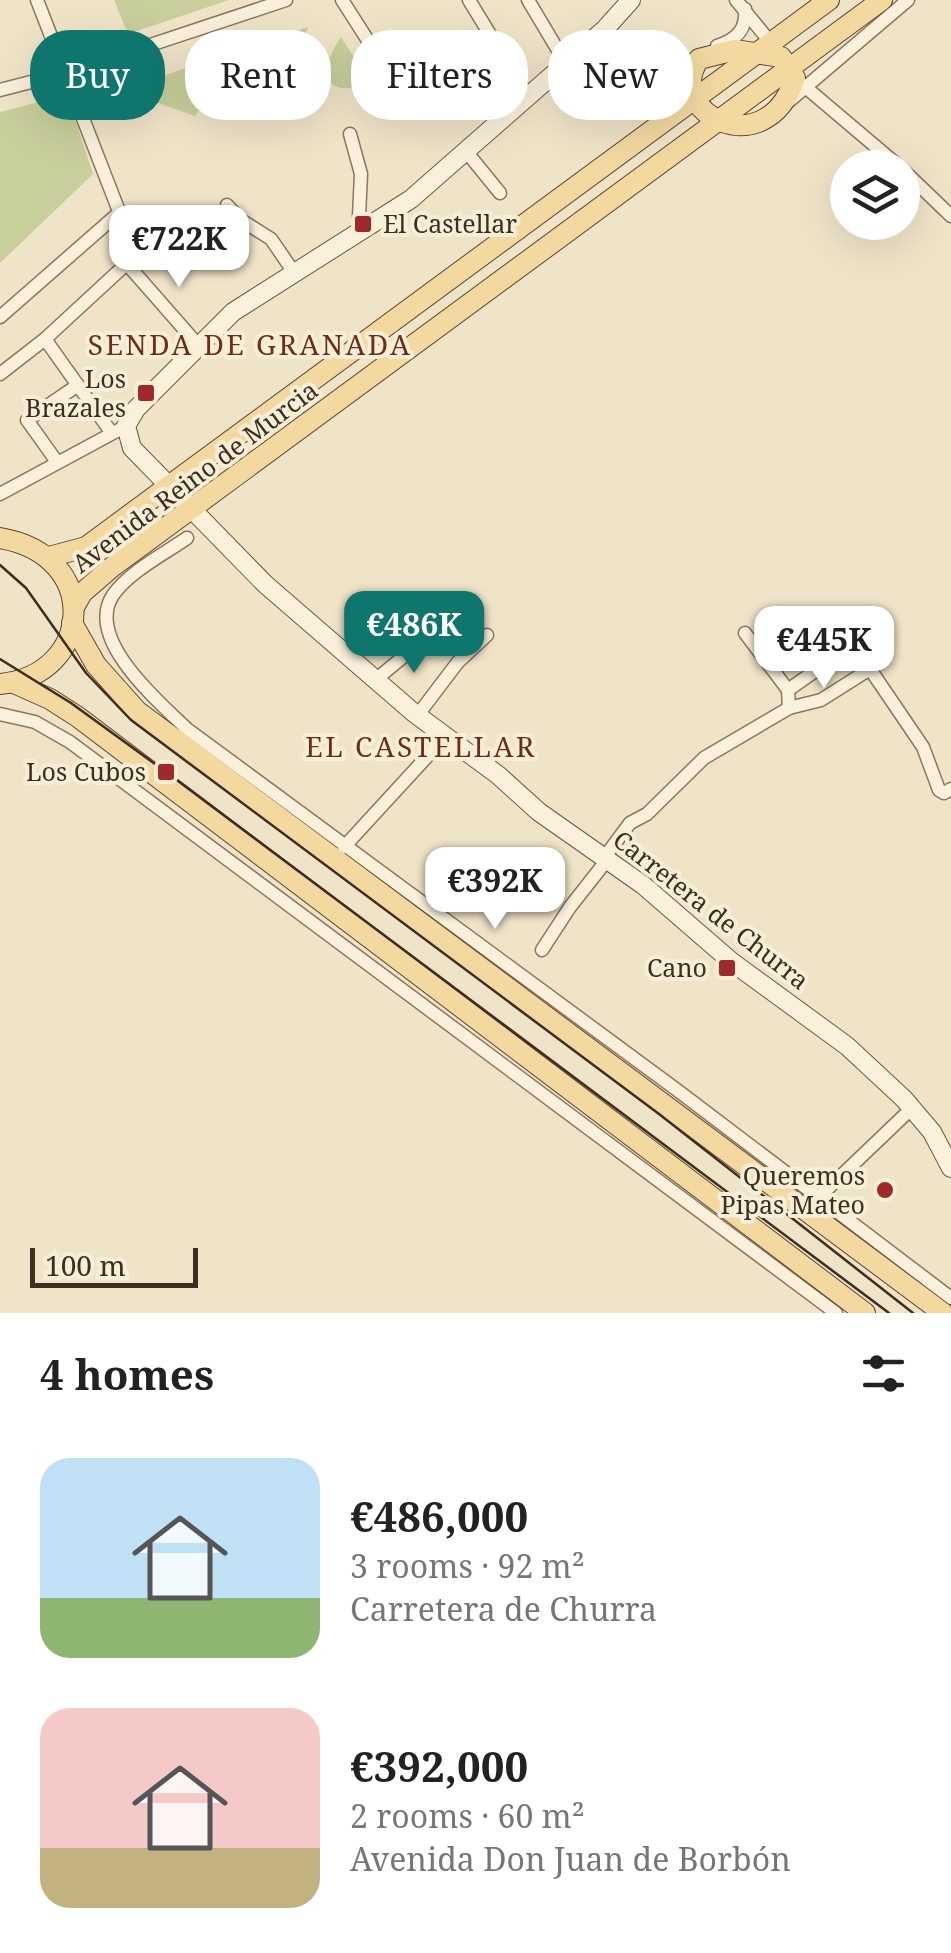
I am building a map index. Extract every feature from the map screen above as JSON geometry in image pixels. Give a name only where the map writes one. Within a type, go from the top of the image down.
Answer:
[{"type":"main road","name":"Avenida Reino de Murcia","points":[[50,557],[86,547],[695,99],[783,64],[829,0]]},
{"type":"main road","name":"Avenida Reino de Murcia","points":[[7,683],[35,675],[53,662],[66,643],[73,615],[95,580],[717,122],[783,64],[882,0]]},
{"type":"main road","points":[[735,50],[783,64],[784,106],[761,121],[717,122],[695,99],[690,74],[699,59],[735,50]]},
{"type":"main road","points":[[0,538],[26,542],[50,557],[69,586],[73,615],[96,665],[137,711],[944,1313]]},
{"type":"main road","points":[[7,683],[50,699],[94,729],[865,1313]]},
{"type":"street","points":[[38,0],[50,30]]},
{"type":"street","points":[[165,40],[286,0]]},
{"type":"street","points":[[342,0],[361,30]]},
{"type":"street","points":[[469,0],[487,30]]},
{"type":"street","points":[[528,0],[548,32]]},
{"type":"street","points":[[603,30],[632,0]]},
{"type":"street","points":[[783,64],[908,0]]},
{"type":"street","points":[[741,5],[783,64],[882,150]]},
{"type":"street","points":[[699,59],[736,38],[746,19],[741,5]]},
{"type":"street","points":[[0,90],[30,82]]},
{"type":"street","points":[[0,374],[45,339],[136,255],[84,120]]},
{"type":"street","points":[[0,494],[118,429],[233,312],[412,199],[499,120]]},
{"type":"street","points":[[350,134],[360,174],[359,216],[363,232]]},
{"type":"street","points":[[465,150],[500,193]]},
{"type":"street","points":[[920,184],[950,212]]},
{"type":"street","points":[[227,205],[241,220],[271,239],[294,272]]},
{"type":"street","points":[[0,317],[120,212]]},
{"type":"street","points":[[127,264],[198,345]]},
{"type":"street","points":[[45,339],[78,385],[118,429]]},
{"type":"street","points":[[57,462],[27,420],[78,385]]},
{"type":"street","name":"Carretera de Churra","points":[[118,429],[190,510],[265,584],[374,681],[498,776],[538,812],[643,884],[732,962],[848,1046],[912,1108],[932,1132],[951,1168]]},
{"type":"street","points":[[186,538],[112,596],[109,634],[140,684],[186,728],[951,1298]]},
{"type":"street","points":[[744,633],[788,690],[789,708]]},
{"type":"street","points":[[417,716],[458,662],[487,634]]},
{"type":"street","points":[[374,681],[426,638]]},
{"type":"street","points":[[878,645],[870,669],[923,748],[940,790],[951,789]]},
{"type":"street","points":[[788,690],[834,657]]},
{"type":"street","points":[[542,950],[630,823],[647,814],[704,758],[789,708],[821,700],[870,669]]},
{"type":"street","points":[[0,714],[35,722],[70,742],[836,1313]]},
{"type":"street","points":[[344,847],[446,736]]},
{"type":"street","points":[[819,1197],[912,1108]]},
{"type":"lane","points":[[601,58],[632,100],[610,116],[571,69],[601,58]]},
{"type":"green space","points":[[114,0],[229,0],[140,30],[126,30]]},
{"type":"green space","points":[[341,37],[351,53],[351,88],[331,81],[334,49]]},
{"type":"green space","points":[[185,68],[185,112],[165,105],[165,75]]},
{"type":"green space","points":[[30,104],[30,120],[75,120],[93,174],[0,263],[0,112]]},
{"type":"tram line","points":[[0,565],[26,588],[86,673],[131,720],[659,1114],[913,1313]]},
{"type":"tram line","points":[[0,659],[71,703],[166,772],[889,1313]]},
{"type":"place","name":"El Castellar","points":[[363,224]]},
{"type":"place","name":"Los Brazales","points":[[146,393]]},
{"type":"place","name":"Los Cubos","points":[[166,772]]},
{"type":"place","name":"Cano","points":[[727,968]]},
{"type":"place","name":"Queremos Pipas Mateo","points":[[885,1190]]},
{"type":"district","name":"SENDA DE GRANADA","points":[[250,345]]},
{"type":"district","name":"EL CASTELLAR","points":[[421,747]]}]
